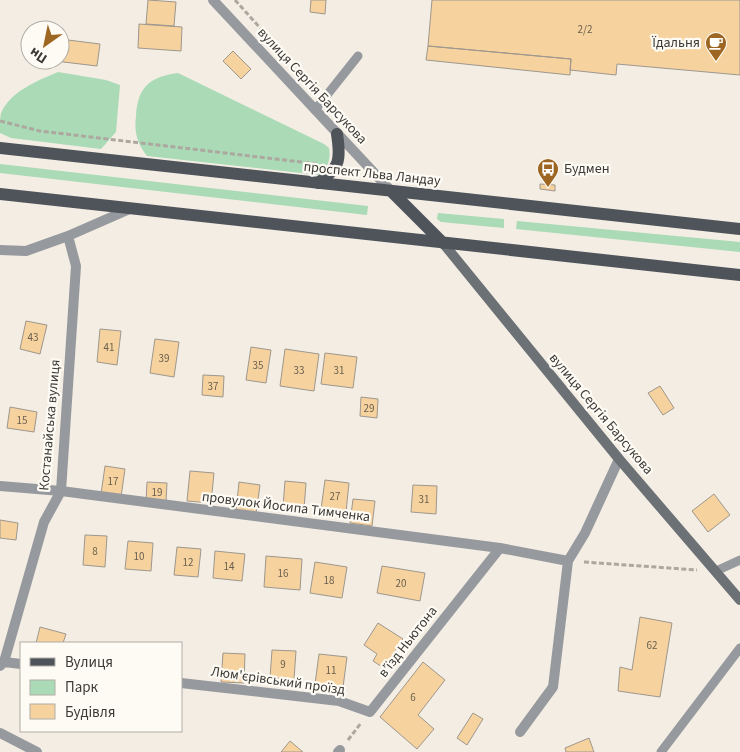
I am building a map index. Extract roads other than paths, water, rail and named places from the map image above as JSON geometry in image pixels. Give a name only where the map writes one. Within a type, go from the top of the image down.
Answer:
[{"type":"main road","points":[[318,183],[331,174],[338,165],[340,154],[337,134]]},
{"type":"main road","name":"проспект Льва Ландау","points":[[0,148],[740,230]]},
{"type":"main road","points":[[390,191],[442,244]]},
{"type":"main road","points":[[0,194],[442,244],[740,275]]},
{"type":"main road","name":"вулиця Сергія Барсукова","points":[[442,244],[619,459],[740,600]]},
{"type":"street","name":"вулиця Сергія Барсукова","points":[[212,0],[390,191]]},
{"type":"street","points":[[0,250],[26,251],[68,236],[132,208]]},
{"type":"street","name":"Костанайська вулиця","points":[[2,664],[44,522],[61,491],[76,266],[68,236]]},
{"type":"street","points":[[520,732],[554,687],[568,561],[585,533],[619,459]]},
{"type":"street","name":"провулок Йосипа Тимченка","points":[[0,486],[61,491],[500,548],[568,561]]},
{"type":"street","name":"в’їзд Ньютона","points":[[370,712],[500,548]]},
{"type":"street","points":[[2,664],[20,664]]},
{"type":"street","name":"Люм'єрівський проїзд","points":[[182,683],[339,701],[370,712]]},
{"type":"street","points":[[0,734],[37,752]]},
{"type":"lane","points":[[314,110],[358,56]]},
{"type":"lane","points":[[716,572],[740,560]]},
{"type":"lane","points":[[661,752],[740,648]]},
{"type":"place","name":"Їдальня","points":[[716,62]]},
{"type":"place","name":"Будмен","points":[[548,188]]}]
